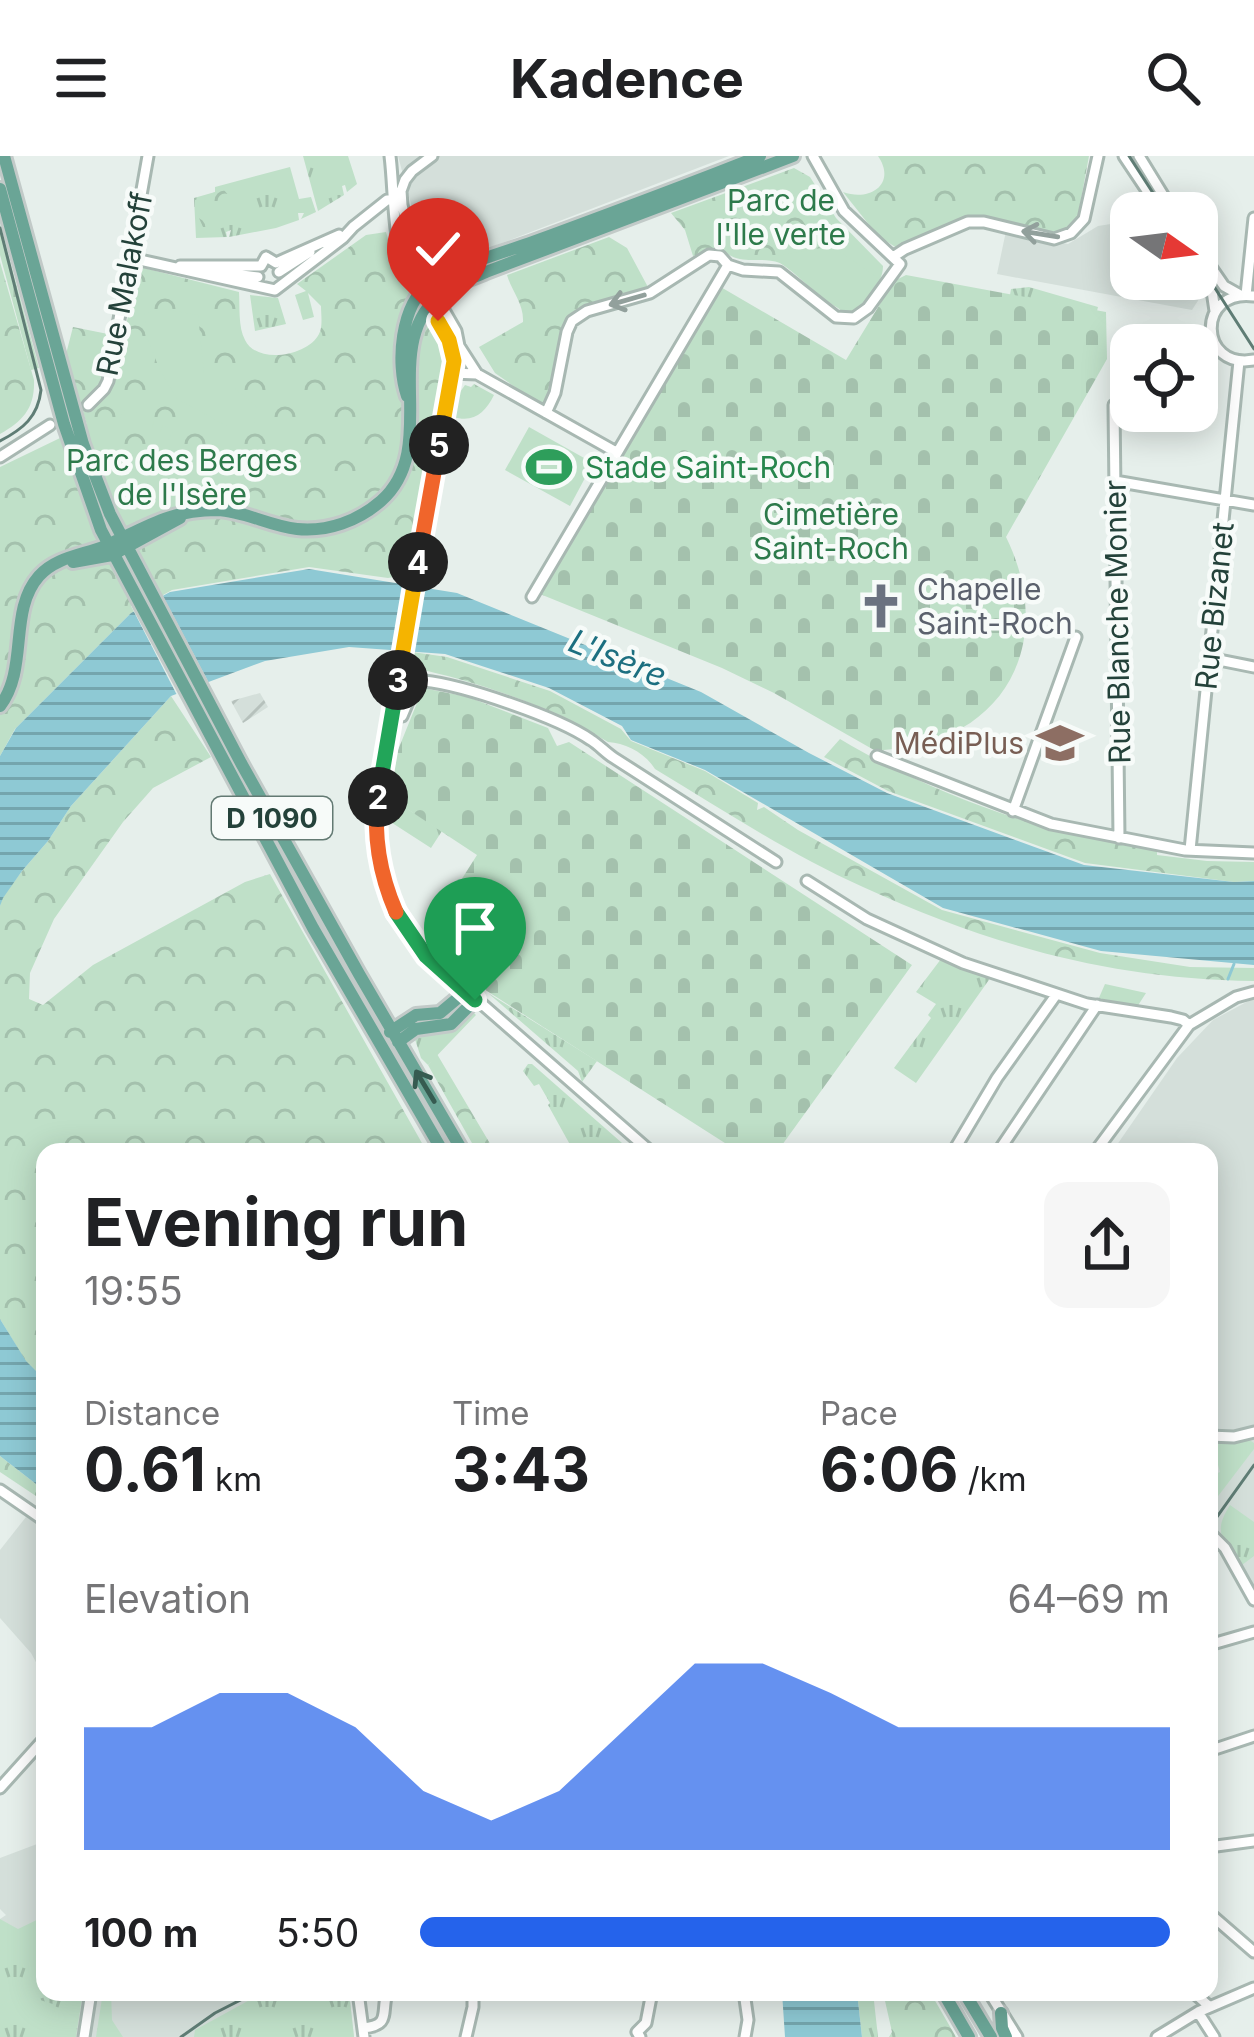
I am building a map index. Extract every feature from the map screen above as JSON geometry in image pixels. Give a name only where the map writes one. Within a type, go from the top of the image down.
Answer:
[{"type":"main road","name":"D 1090","points":[[4,156],[92,490]]},
{"type":"main road","points":[[410,403],[400,373],[401,348],[407,323],[425,289],[501,253],[760,156]]},
{"type":"main road","points":[[0,706],[16,669],[30,590],[53,565],[97,560],[164,517],[212,510],[241,512],[296,529],[333,527],[361,517],[389,494],[410,445],[412,339],[433,303],[451,287],[793,156]]},
{"type":"main road","name":"D 1090","points":[[0,190],[48,368],[103,517],[110,550],[140,586]]},
{"type":"main road","name":"D 1090","points":[[103,517],[124,544],[140,586],[326,950],[438,1143]]},
{"type":"main road","name":"D 1090","points":[[208,717],[457,1143]]},
{"type":"main road","points":[[326,950],[392,1036]]},
{"type":"main road","points":[[382,1051],[416,1015],[440,1013],[470,996]]},
{"type":"main road","points":[[948,2001],[969,2037]]},
{"type":"main road","points":[[969,2001],[991,2037]]},
{"type":"main road","points":[[1001,2013],[1006,2037]]},
{"type":"street","name":"Rue Malakoff","points":[[88,405],[108,380],[148,156]]},
{"type":"street","points":[[399,198],[412,171],[432,156]]},
{"type":"street","points":[[813,156],[844,211],[896,261]]},
{"type":"street","points":[[546,413],[555,393],[567,332],[572,321],[587,311],[650,293],[709,255],[742,270],[779,272],[836,317],[854,318],[868,308],[905,249],[968,222],[1054,239],[1071,233],[1084,220],[1098,156]]},
{"type":"street","points":[[1124,156],[1148,192]]},
{"type":"street","points":[[1138,156],[1161,192]]},
{"type":"street","points":[[390,159],[412,171]]},
{"type":"street","points":[[390,159],[399,198],[402,256],[433,303],[449,340],[453,367]]},
{"type":"street","points":[[279,272],[386,201],[399,198]]},
{"type":"street","points":[[1247,295],[1254,218]]},
{"type":"street","points":[[131,258],[260,282],[275,290],[354,226]]},
{"type":"street","points":[[266,257],[276,263],[331,240]]},
{"type":"street","points":[[173,266],[261,266],[266,257]]},
{"type":"street","points":[[266,257],[283,284]]},
{"type":"street","points":[[260,282],[266,257]]},
{"type":"street","points":[[532,597],[728,265]]},
{"type":"street","points":[[1218,278],[1224,286],[1247,295]]},
{"type":"street","points":[[1215,311],[1224,302],[1247,295]]},
{"type":"street","points":[[1213,324],[1214,300]]},
{"type":"street","points":[[433,303],[456,331],[459,346],[477,374]]},
{"type":"street","points":[[459,346],[376,818],[383,877],[403,924],[426,956],[641,1143]]},
{"type":"street","points":[[1218,348],[1249,361]]},
{"type":"street","name":"Rue Bizanet","points":[[1190,850],[1225,500],[1249,361]]},
{"type":"street","points":[[453,367],[477,374],[616,452]]},
{"type":"street","points":[[0,457],[50,425]]},
{"type":"street","name":"Rue Blanche Monier","points":[[1114,432],[1119,838]]},
{"type":"street","points":[[1115,481],[1254,505]]},
{"type":"street","points":[[1013,811],[1076,637]]},
{"type":"street","points":[[1209,658],[1254,667]]},
{"type":"street","points":[[392,717],[402,716],[412,690],[424,681],[526,711],[589,739],[776,862]]},
{"type":"street","points":[[877,756],[1051,824],[1190,850],[1254,853]]},
{"type":"street","points":[[807,881],[867,919],[963,963],[1056,995],[1178,1018],[1189,1025]]},
{"type":"street","points":[[1102,1143],[1189,1025],[1241,994],[1254,992]]},
{"type":"street","points":[[958,1143],[1056,995]]},
{"type":"street","points":[[1004,1143],[1097,1005]]},
{"type":"street","points":[[1218,1436],[1254,1432]]},
{"type":"street","points":[[0,1490],[36,1515]]},
{"type":"street","points":[[1218,1541],[1254,1600]]},
{"type":"street","points":[[1241,1635],[1254,1621]]},
{"type":"street","points":[[1218,1642],[1254,1632]]},
{"type":"street","points":[[1218,1748],[1254,1736]]},
{"type":"street","points":[[0,1788],[36,1748]]},
{"type":"street","points":[[1218,1845],[1254,1840]]},
{"type":"street","points":[[1218,1920],[1254,1952]]},
{"type":"street","points":[[1157,2037],[1254,1988]]},
{"type":"street","points":[[84,2037],[90,2001]]},
{"type":"street","points":[[359,2001],[363,2033],[382,2023],[386,2001]]},
{"type":"street","points":[[466,2037],[473,2001]]},
{"type":"street","points":[[640,2037],[637,2032],[646,2023],[650,2001]]},
{"type":"street","points":[[745,2001],[746,2037]]},
{"type":"street","points":[[994,2001],[1017,2037]]},
{"type":"street","points":[[1198,2001],[1214,2037]]},
{"type":"shaded area","points":[[398,156],[729,156],[455,261],[437,261],[423,249]]},
{"type":"shaded area","points":[[1110,224],[1110,295],[997,274],[1006,231],[1068,244]]},
{"type":"shaded area","points":[[1138,300],[1198,300],[1192,310]]},
{"type":"shaded area","points":[[260,693],[268,707],[243,723],[231,701]]},
{"type":"shaded area","points":[[1254,998],[1254,1596],[1218,1532],[1218,1143],[1118,1143],[1177,1058],[1213,1020]]},
{"type":"shaded area","points":[[26,1517],[36,1523],[36,1662],[0,1618],[0,1550]]},
{"type":"shaded area","points":[[36,1844],[36,2001],[350,2001],[354,2037],[0,2037],[0,1919],[6,1915],[0,1909],[0,1858]]},
{"type":"green space","points":[[303,156],[348,156],[357,184],[347,192],[342,186],[344,195],[318,211]]},
{"type":"green space","points":[[878,156],[1089,156],[1077,221],[1066,232],[1053,234],[979,216],[900,250],[878,236],[843,192],[863,195],[878,188],[884,175]]},
{"type":"green space","points":[[290,167],[299,199],[311,197],[316,212],[301,219],[304,213],[298,213],[299,220],[276,228],[196,238],[194,198],[215,192],[215,187]]},
{"type":"green space","name":"Parc de l'Ile verte","points":[[794,168],[810,177],[836,218],[883,266],[875,287],[843,312],[780,263],[738,259],[723,251],[693,256],[685,230],[671,213]]},
{"type":"green space","points":[[223,189],[232,207],[212,215],[203,227],[195,200]]},
{"type":"green space","points":[[0,224],[39,368],[31,370],[0,255]]},
{"type":"green space","name":"Parc des Berges de l'Isère","points":[[386,232],[394,261],[444,352],[445,378],[421,527],[405,575],[388,578],[309,567],[172,590],[131,613],[15,729],[0,756],[0,467],[87,425],[66,354],[73,327],[123,337],[140,267],[239,292],[241,329],[251,348],[271,355],[294,352],[313,342],[321,324],[321,306],[308,293],[314,317],[303,320],[295,295],[306,291],[297,284],[366,235]]},
{"type":"green space","name":"Parc de l'Ile verte","points":[[609,237],[627,248],[649,289],[577,313],[542,406],[495,373],[479,347],[523,322],[507,275]]},
{"type":"green space","points":[[832,246],[881,280],[857,313],[824,299],[775,260],[776,256]]},
{"type":"green space","points":[[0,262],[34,380],[26,413],[0,434]]},
{"type":"green space","name":"Cimetière Saint-Roch","points":[[906,275],[1106,312],[1107,359],[1006,537],[1021,576],[1026,614],[1022,649],[1009,681],[989,707],[961,729],[881,754],[722,668],[540,594],[719,286],[846,360],[894,281]]},
{"type":"green space","points":[[1029,287],[1098,307],[1097,311],[1010,295],[1011,289]]},
{"type":"green space","points":[[250,295],[278,298],[286,324],[255,331]]},
{"type":"green space","points":[[163,309],[198,315],[204,373],[257,407],[254,423],[227,426],[177,399],[147,337],[144,313]]},
{"type":"green space","points":[[474,384],[494,395],[491,401],[473,417],[453,417],[458,395],[465,385]]},
{"type":"green space","points":[[126,407],[154,421],[152,428],[160,432],[163,425],[173,430],[168,442],[120,418]]},
{"type":"green space","name":"Stade Saint-Roch","points":[[529,427],[593,463],[570,506],[505,470]]},
{"type":"green space","points":[[412,652],[447,657],[550,691],[621,729],[631,741],[705,771],[758,803],[757,810],[764,807],[942,910],[1100,953],[1190,967],[1254,968],[1254,981],[1101,966],[1006,942],[911,908],[783,846],[655,769],[635,750],[512,696],[410,667]]},
{"type":"green space","points":[[423,688],[468,697],[548,728],[557,746],[569,742],[912,965],[783,1143],[725,1143],[476,984],[431,943],[430,929],[477,855],[389,797],[398,750]]},
{"type":"green space","points":[[171,696],[211,757],[153,788],[123,822],[54,919],[30,973],[29,999],[43,1005],[93,965],[245,882],[270,874],[422,1143],[36,1143],[36,1371],[0,1319],[0,906],[71,806]]},
{"type":"green space","points":[[840,739],[917,780],[1028,822],[1157,850],[1157,855],[1254,862],[1254,881],[1085,863],[888,791],[824,757]]},
{"type":"green space","points":[[387,800],[442,831],[431,848],[386,819]]},
{"type":"green space","points":[[941,959],[991,977],[916,1083],[894,1068],[931,1018],[928,1015],[936,1004],[916,992]]},
{"type":"green space","points":[[1105,984],[1146,993],[1137,1007],[1098,1000]]},
{"type":"green space","points":[[488,993],[597,1061],[582,1082],[578,1071]]},
{"type":"green space","points":[[470,1009],[476,1015],[428,1065],[414,1036]]},
{"type":"green space","points":[[391,1044],[452,1143],[444,1143],[390,1053]]},
{"type":"green space","points":[[437,1054],[490,1143],[472,1143],[428,1065]]},
{"type":"green space","points":[[532,1064],[622,1143],[569,1143],[539,1084],[534,1086],[523,1071]]},
{"type":"green space","points":[[1218,1440],[1254,1443],[1218,1496]]},
{"type":"green space","points":[[0,1456],[36,1484],[36,1496],[0,1472]]},
{"type":"green space","points":[[1230,1505],[1254,1522],[1254,1556],[1242,1565],[1222,1534]]},
{"type":"green space","points":[[0,1919],[18,1929],[36,1920],[36,2001],[82,2001],[76,2037],[0,2037]]},
{"type":"green space","points":[[17,1943],[36,1943],[36,1967],[17,1967]]},
{"type":"green space","points":[[21,1994],[56,2005],[50,2026],[15,2015]]},
{"type":"green space","points":[[102,2001],[111,2001],[112,2020],[123,2037],[96,2037]]},
{"type":"green space","points":[[248,2001],[350,2001],[354,2037],[194,2037],[195,2030]]},
{"type":"green space","points":[[858,2001],[874,2001],[878,2037],[862,2037]]},
{"type":"green space","points":[[885,2001],[935,2001],[956,2037],[889,2037]]},
{"type":"water","points":[[309,569],[457,593],[701,692],[887,793],[1084,865],[1254,881],[1254,965],[1101,951],[943,908],[705,770],[631,740],[622,726],[549,688],[445,654],[349,647],[265,661],[171,696],[71,806],[0,906],[0,756],[16,728],[131,613],[170,592]]},
{"type":"water","points":[[0,1319],[36,1371],[36,1484],[0,1456]]},
{"type":"water","points":[[783,2001],[858,2001],[862,2037],[785,2037]]},
{"type":"pier","points":[[160,591],[211,687],[179,699],[131,606]]},
{"type":"waterway","points":[[1228,979],[1234,964]]},
{"type":"tram line","points":[[1129,156],[1152,192]]},
{"type":"tram line","points":[[0,228],[41,390],[28,421],[0,441]]},
{"type":"tram line","points":[[1218,293],[1254,349]]},
{"type":"tram line","points":[[1218,1515],[1254,1465]]},
{"type":"tram line","points":[[181,2037],[238,2001]]},
{"type":"place","name":"Stade Saint-Roch","points":[[549,467]]},
{"type":"place","name":"Chapelle Saint-Roch","points":[[881,606]]},
{"type":"place","name":"MédiPlus","points":[[1060,743]]},
{"type":"route","points":[[438,321],[454,361],[382,773],[377,845],[389,895],[403,924],[426,956],[475,1000]]},
{"type":"water label","name":"L'Isère","points":[[618,658]]}]
